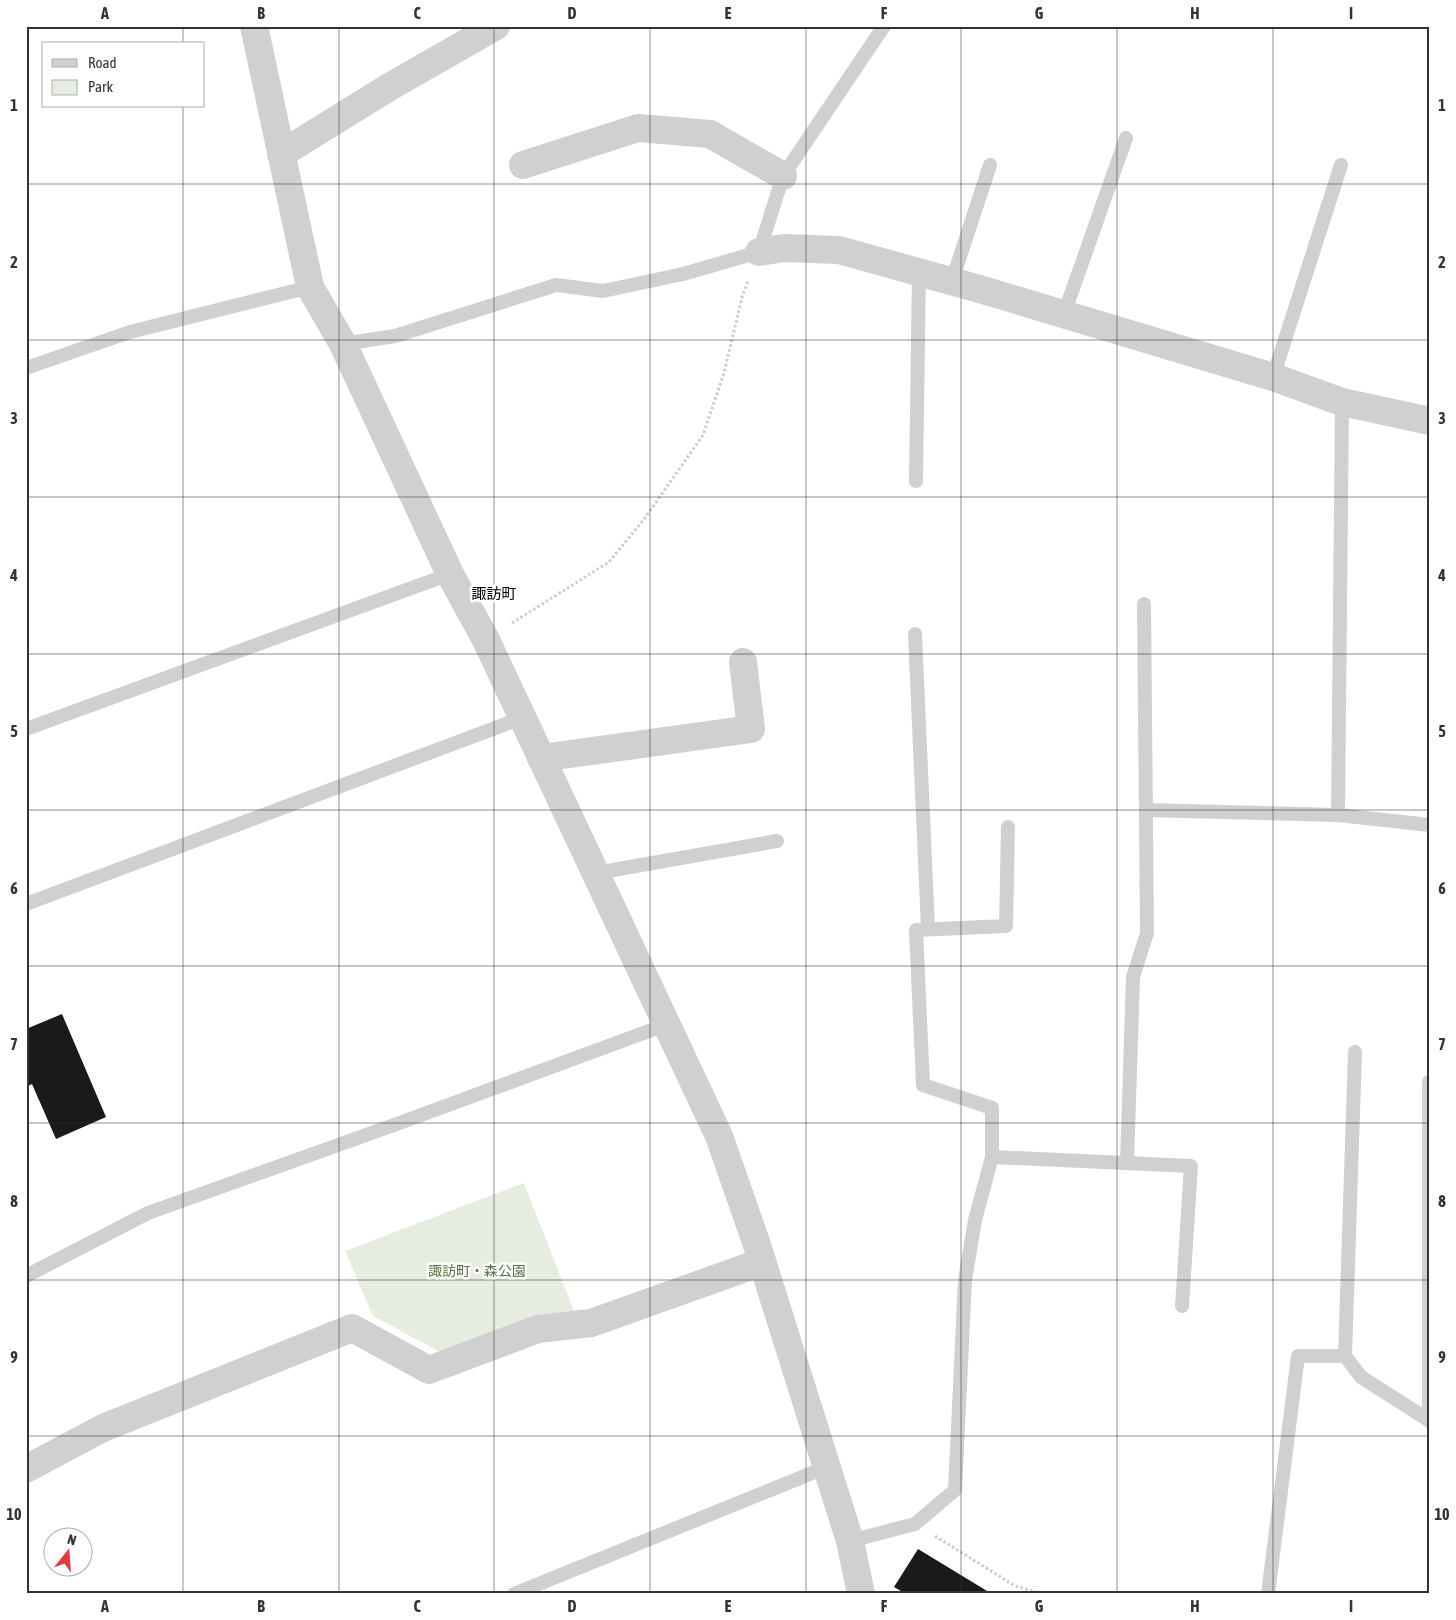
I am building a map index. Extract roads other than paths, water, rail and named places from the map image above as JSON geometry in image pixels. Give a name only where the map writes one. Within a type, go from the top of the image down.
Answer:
[{"type":"street","points":[[254,26],[310,287],[343,344],[450,574],[486,640],[719,1136],[762,1262],[850,1540],[861,1594]]},
{"type":"street","points":[[281,154],[391,86],[496,26]]},
{"type":"street","points":[[523,165],[638,128],[710,134],[783,176]]},
{"type":"street","points":[[759,252],[784,248],[839,250],[952,281],[1273,377],[1342,402],[1430,421]]},
{"type":"street","points":[[541,758],[751,729],[743,662]]},
{"type":"street","points":[[26,1469],[103,1428],[352,1328],[429,1370],[538,1329],[591,1323],[762,1262]]},
{"type":"lane","points":[[343,344],[396,336],[556,285],[603,291],[683,274],[759,252],[783,176],[884,26]]},
{"type":"lane","points":[[1064,314],[1126,138]]},
{"type":"lane","points":[[952,281],[990,165]]},
{"type":"lane","points":[[1273,377],[1341,165]]},
{"type":"lane","points":[[916,481],[919,272]]},
{"type":"lane","points":[[26,368],[130,332],[310,287]]},
{"type":"lane","points":[[1338,815],[1342,402]]},
{"type":"lane","points":[[26,729],[450,574]]},
{"type":"lane","points":[[1127,1164],[1133,977],[1147,933],[1144,604]]},
{"type":"lane","points":[[915,634],[928,929]]},
{"type":"lane","points":[[26,904],[522,718]]},
{"type":"lane","points":[[1146,810],[1338,815],[1430,825]]},
{"type":"lane","points":[[850,1540],[915,1524],[955,1490],[965,1280],[975,1220],[992,1158],[992,1108],[923,1085],[916,930],[1006,926],[1008,828]]},
{"type":"lane","points":[[596,873],[778,841]]},
{"type":"lane","points":[[26,1276],[148,1213],[668,1024]]},
{"type":"lane","points":[[1355,1052],[1345,1356],[1361,1377],[1429,1421]]},
{"type":"lane","points":[[1429,1421],[1430,1082]]},
{"type":"lane","points":[[992,1158],[1191,1166],[1182,1306]]},
{"type":"lane","points":[[1268,1594],[1298,1356],[1345,1356]]},
{"type":"lane","points":[[514,1594],[827,1467]]},
{"type":"district","name":"諏訪町","points":[[494,594]]},
{"type":"park label","name":"諏訪町・森公園","points":[[477,1271]]}]
